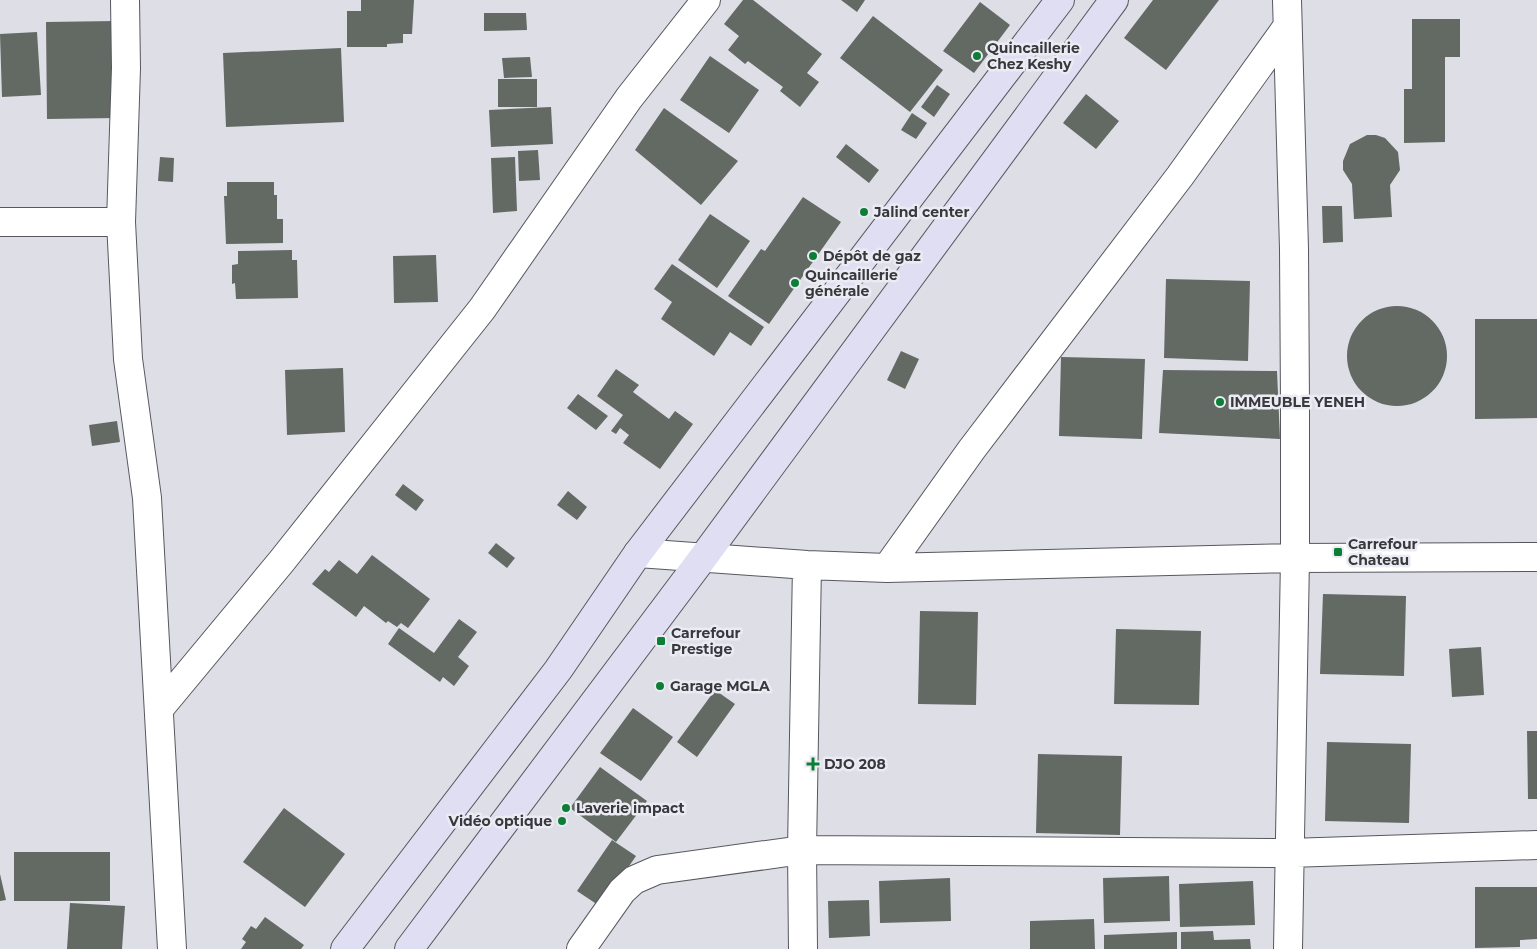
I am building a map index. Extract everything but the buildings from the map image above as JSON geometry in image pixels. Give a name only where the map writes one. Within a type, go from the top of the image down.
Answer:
[{"type":"main road","points":[[345,949],[558,670],[638,553],[1060,0]]},
{"type":"main road","points":[[408,949],[702,559],[1114,0]]},
{"type":"street","points":[[124,0],[126,68],[121,222],[128,360],[147,498],[172,949]]},
{"type":"street","points":[[159,709],[281,562],[482,309],[630,98],[706,0]]},
{"type":"street","points":[[1287,0],[1294,249],[1295,558],[1288,949]]},
{"type":"street","points":[[887,568],[972,449],[1180,176],[1287,27]]},
{"type":"street","points":[[0,222],[121,222]]},
{"type":"street","points":[[638,553],[702,559],[887,568],[1295,558],[1537,558]]},
{"type":"street","points":[[804,949],[802,850],[807,565]]},
{"type":"street","points":[[581,949],[622,891],[634,880],[649,873],[657,870],[802,850],[1289,853],[1537,845]]},
{"type":"place","name":"Quincaillerie Chez Keshy","points":[[977,56]]},
{"type":"place","name":"Jalind center","points":[[864,212]]},
{"type":"place","name":"Dépôt de gaz","points":[[813,256]]},
{"type":"place","name":"Quincaillerie générale","points":[[795,283]]},
{"type":"place","name":"IMMEUBLE YENEH","points":[[1220,402]]},
{"type":"place","name":"Carrefour Chateau","points":[[1338,552]]},
{"type":"place","name":"Carrefour Prestige","points":[[661,641]]},
{"type":"place","name":"Garage MGLA","points":[[660,686]]},
{"type":"place","name":"DJO 208","points":[[813,764]]},
{"type":"place","name":"Laverie impact","points":[[566,808]]},
{"type":"place","name":"Vidéo optique","points":[[562,821]]}]
